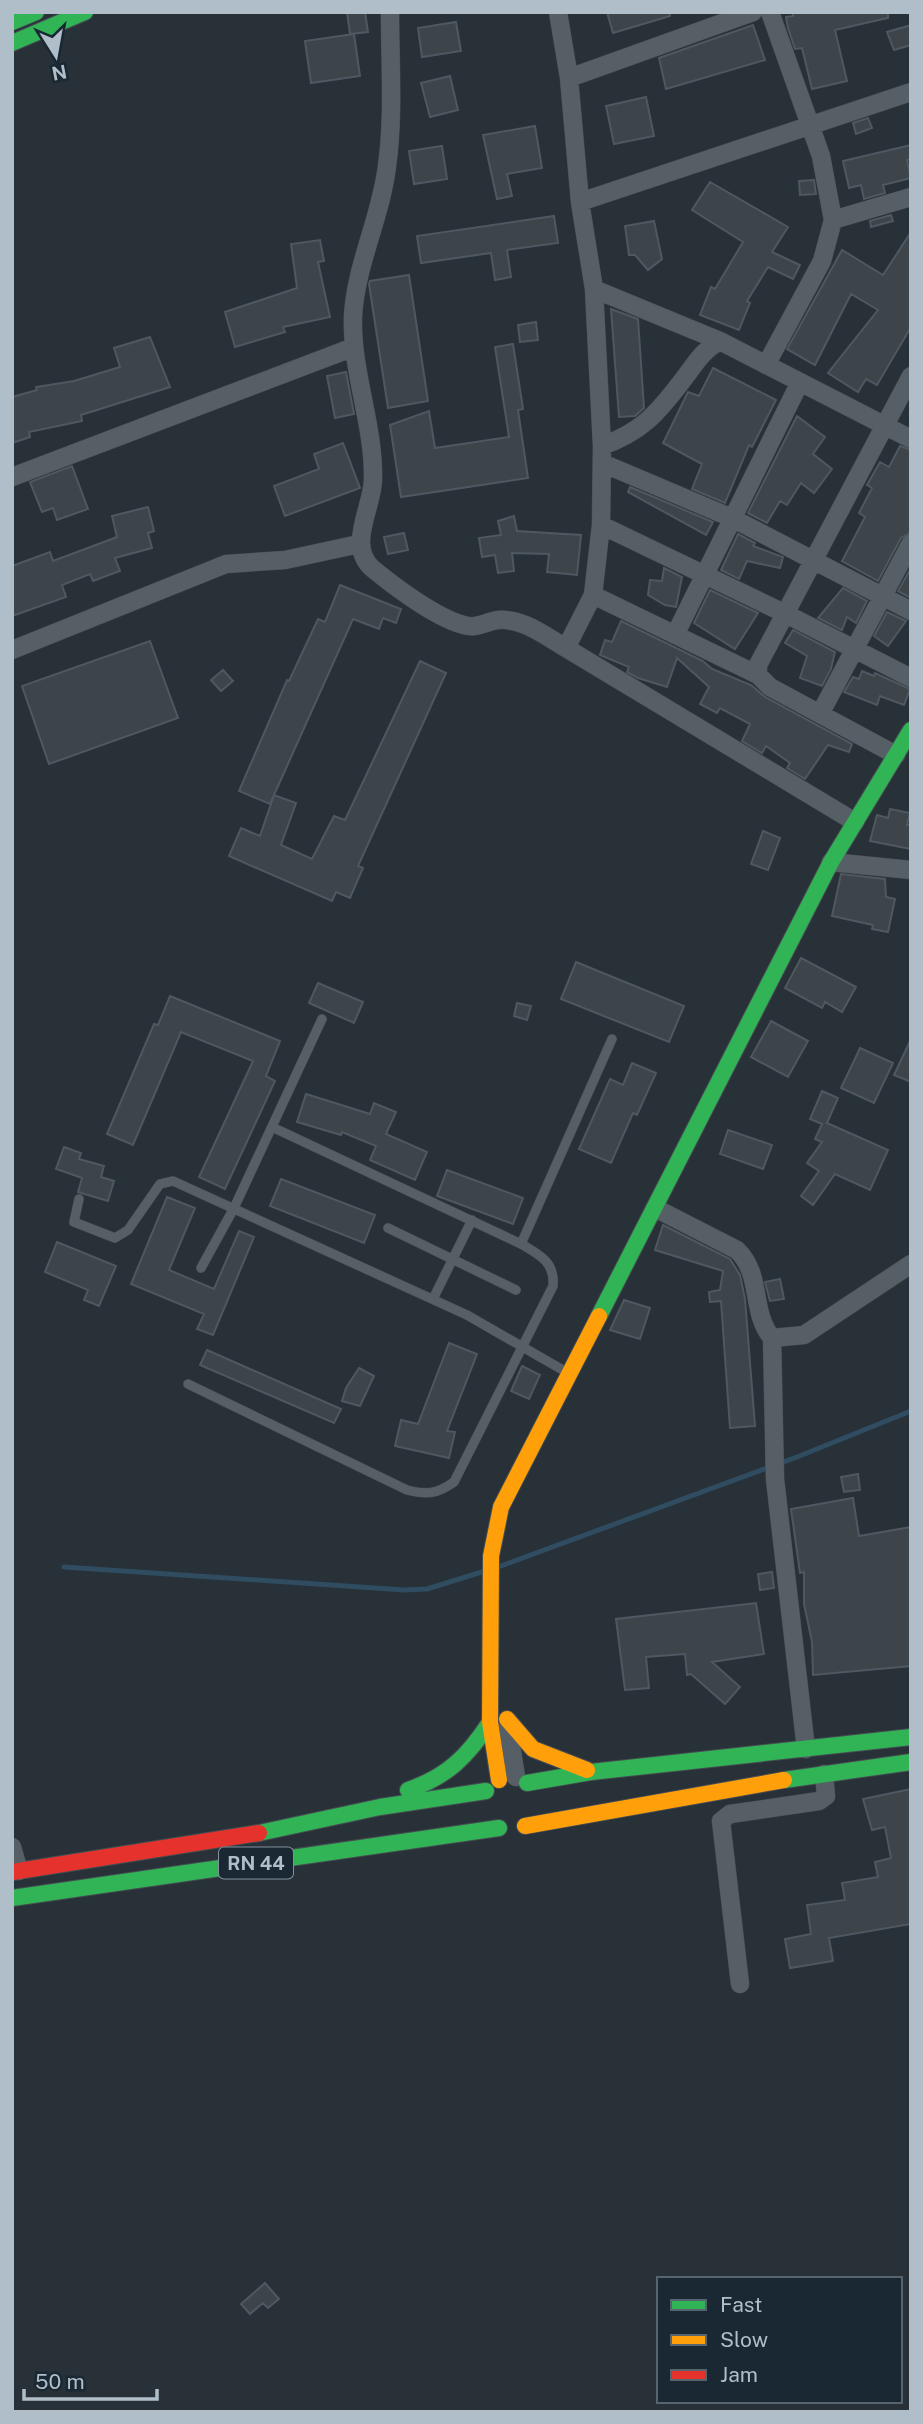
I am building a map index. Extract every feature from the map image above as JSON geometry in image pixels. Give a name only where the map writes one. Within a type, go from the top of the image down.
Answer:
[{"type":"main road","points":[[12,22],[36,12]]},
{"type":"main road","points":[[12,43],[85,12]]},
{"type":"main road","points":[[492,1682],[491,1556],[501,1507],[831,862],[911,730]]},
{"type":"main road","points":[[380,1807],[405,1791],[450,1774],[499,1721],[533,1749],[592,1772]]},
{"type":"main road","points":[[911,1737],[592,1772],[523,1788],[486,1791],[485,1813],[499,1828],[508,1830],[592,1811],[911,1762]]},
{"type":"main road","points":[[523,1788],[532,1820],[525,1826]]},
{"type":"main road","name":"RN 44","points":[[15,1871],[241,1837],[380,1807],[486,1791]]},
{"type":"main road","name":"RN 44","points":[[12,1898],[499,1828]]},
{"type":"street","points":[[390,12],[388,165],[381,203],[356,282],[354,347],[371,449],[373,481],[359,544],[370,567],[450,622],[471,627],[497,620],[515,620],[855,822]]},
{"type":"street","points":[[558,12],[569,78],[580,202],[594,289],[602,454],[601,525],[593,595],[566,648]]},
{"type":"street","points":[[569,78],[753,12]]},
{"type":"street","points":[[766,365],[821,261],[833,220],[812,125],[770,12]]},
{"type":"street","points":[[580,202],[911,92]]},
{"type":"street","points":[[833,220],[911,197]]},
{"type":"street","points":[[594,289],[720,341],[911,439]]},
{"type":"street","points":[[602,454],[644,426],[699,357],[720,341]]},
{"type":"street","points":[[12,477],[354,347]]},
{"type":"street","points":[[758,675],[761,656],[911,376]]},
{"type":"street","points":[[675,635],[800,382]]},
{"type":"street","points":[[602,454],[813,558],[911,611]]},
{"type":"street","points":[[601,525],[911,678]]},
{"type":"street","points":[[820,714],[911,543]]},
{"type":"street","points":[[12,650],[226,564],[285,560],[359,544]]},
{"type":"street","points":[[593,595],[758,675],[770,687],[896,755]]},
{"type":"street","points":[[831,862],[911,870]]},
{"type":"street","points":[[655,1208],[737,1250],[747,1259],[753,1273],[762,1326],[772,1338],[775,1479],[806,1749]]},
{"type":"street","points":[[772,1338],[804,1335],[911,1264]]},
{"type":"street","points":[[492,1682],[499,1721],[523,1788]]},
{"type":"street","points":[[740,1984],[721,1821],[730,1815],[819,1801],[825,1796],[824,1774]]},
{"type":"street","points":[[12,1847],[15,1871]]},
{"type":"lane","points":[[201,1268],[234,1208],[321,1019]]},
{"type":"lane","points":[[521,1244],[612,1039]]},
{"type":"lane","points":[[188,1384],[407,1490],[427,1495],[443,1490],[454,1482],[553,1286],[554,1273],[543,1257],[521,1244],[271,1127]]},
{"type":"lane","points":[[79,1199],[74,1222],[108,1238],[120,1237],[128,1230],[152,1192],[165,1180],[234,1208],[433,1299],[569,1374]]},
{"type":"lane","points":[[433,1299],[472,1220]]},
{"type":"lane","points":[[388,1228],[516,1290]]},
{"type":"building","points":[[347,12],[365,12],[368,32],[350,34]]},
{"type":"building","points":[[607,12],[670,12],[670,16],[613,33]]},
{"type":"building","points":[[793,12],[888,12],[888,18],[835,30],[847,81],[812,89],[802,48],[795,49],[788,28],[786,17],[793,16]]},
{"type":"building","points":[[456,22],[461,51],[422,57],[418,28]]},
{"type":"building","points":[[753,25],[765,60],[666,89],[659,58]]},
{"type":"building","points":[[911,25],[911,45],[894,50],[887,32]]},
{"type":"building","points":[[354,34],[360,76],[311,83],[305,41]]},
{"type":"building","points":[[450,76],[458,110],[430,117],[421,83]]},
{"type":"building","points":[[646,97],[654,136],[614,144],[606,106]]},
{"type":"building","points":[[868,118],[872,128],[856,134],[853,123]]},
{"type":"building","points":[[535,126],[542,168],[507,174],[512,196],[497,199],[483,135]]},
{"type":"building","points":[[911,145],[911,159],[907,160],[911,178],[883,185],[885,193],[864,199],[861,185],[849,188],[843,161]]},
{"type":"building","points":[[442,146],[447,179],[414,184],[409,151]]},
{"type":"building","points":[[814,180],[816,194],[800,195],[799,181]]},
{"type":"building","points":[[710,182],[788,227],[772,252],[800,265],[793,279],[768,267],[747,301],[750,303],[739,330],[700,315],[711,287],[715,289],[743,242],[692,210]]},
{"type":"building","points":[[891,215],[893,221],[871,227],[870,221]]},
{"type":"building","points":[[554,216],[558,243],[507,250],[511,277],[495,280],[491,253],[421,263],[417,236]]},
{"type":"building","points":[[654,221],[662,259],[648,270],[635,255],[629,255],[625,226]]},
{"type":"building","points":[[911,232],[911,327],[877,385],[866,379],[858,392],[828,373],[878,310],[851,294],[815,365],[787,349],[842,250],[883,275]]},
{"type":"building","points":[[320,240],[324,261],[318,262],[330,317],[283,327],[285,332],[235,347],[225,312],[297,288],[291,244]]},
{"type":"building","points":[[409,275],[428,401],[388,408],[369,284],[370,281]]},
{"type":"building","points":[[611,309],[638,319],[644,408],[635,416],[619,417]]},
{"type":"building","points":[[536,322],[538,340],[520,342],[518,325]]},
{"type":"building","points":[[150,337],[170,387],[81,415],[82,421],[29,432],[30,437],[12,443],[12,397],[37,390],[36,387],[74,381],[120,367],[114,348]]},
{"type":"building","points":[[513,344],[523,409],[518,410],[528,478],[401,497],[390,425],[429,411],[435,448],[509,437],[495,347]]},
{"type":"building","points":[[713,368],[776,400],[752,447],[749,445],[725,503],[692,489],[702,464],[663,443],[688,392],[699,396]]},
{"type":"building","points":[[346,372],[354,414],[335,418],[327,376]]},
{"type":"building","points":[[797,416],[825,437],[813,454],[832,469],[814,493],[801,483],[787,505],[780,501],[767,523],[748,513]]},
{"type":"building","points":[[343,443],[360,488],[285,516],[274,486],[319,469],[314,454]]},
{"type":"building","points":[[900,446],[911,450],[911,532],[901,538],[878,581],[842,561],[865,517],[859,513],[872,488],[867,485],[880,462],[889,467]]},
{"type":"building","points":[[72,466],[88,509],[57,520],[53,508],[42,512],[30,482]]},
{"type":"building","points":[[630,487],[713,522],[706,535],[628,492]]},
{"type":"building","points":[[148,507],[154,531],[148,533],[152,548],[115,558],[120,571],[93,581],[90,574],[62,585],[66,597],[12,616],[12,566],[50,552],[53,561],[117,537],[112,516]]},
{"type":"building","points":[[514,516],[517,531],[581,535],[577,575],[547,572],[549,554],[512,553],[514,571],[498,573],[495,555],[482,557],[479,538],[501,535],[498,521]]},
{"type":"building","points":[[404,533],[408,550],[388,554],[384,537]]},
{"type":"building","points":[[738,534],[755,543],[753,546],[783,557],[780,568],[747,561],[739,579],[721,570]]},
{"type":"building","points":[[664,568],[682,577],[676,607],[665,605],[648,595],[650,580],[662,581]]},
{"type":"building","points":[[911,568],[911,598],[898,591]]},
{"type":"building","points":[[340,585],[401,609],[396,623],[383,618],[379,629],[353,619],[270,804],[239,791],[287,680],[289,681],[318,619],[325,622]]},
{"type":"building","points":[[843,588],[867,601],[856,623],[847,617],[842,630],[818,618]]},
{"type":"building","points":[[710,590],[758,613],[735,649],[694,623]]},
{"type":"building","points":[[887,612],[906,621],[888,646],[874,636]]},
{"type":"building","points":[[621,621],[703,661],[712,669],[751,685],[765,697],[852,744],[849,752],[828,745],[805,779],[787,768],[790,763],[766,746],[762,753],[742,741],[750,724],[720,708],[717,713],[700,704],[709,687],[677,658],[667,687],[638,678],[627,672],[629,667],[600,655],[605,640],[612,642]]},
{"type":"building","points":[[793,630],[835,652],[831,669],[822,686],[800,678],[807,656],[785,643]]},
{"type":"building","points":[[150,641],[178,718],[49,764],[22,686]]},
{"type":"building","points":[[420,661],[446,673],[358,866],[363,868],[350,898],[336,892],[332,901],[229,856],[241,828],[260,836],[274,795],[296,803],[281,845],[312,859],[334,816],[345,820]]},
{"type":"building","points":[[223,670],[233,681],[221,691],[211,680]]},
{"type":"building","points":[[862,671],[874,676],[875,673],[910,689],[904,705],[880,696],[877,705],[844,692],[853,677],[859,679]]},
{"type":"building","points":[[890,809],[910,813],[907,825],[911,825],[911,849],[870,841],[877,815],[888,818]]},
{"type":"building","points":[[763,831],[780,838],[768,870],[751,864]]},
{"type":"building","points":[[841,874],[885,879],[886,897],[895,899],[888,932],[872,929],[873,925],[832,916]]},
{"type":"building","points":[[801,958],[856,987],[842,1012],[825,1002],[822,1008],[785,988]]},
{"type":"building","points":[[576,962],[684,1006],[669,1042],[561,999]]},
{"type":"building","points":[[318,983],[363,1002],[354,1023],[309,1003]]},
{"type":"building","points":[[170,996],[280,1041],[266,1076],[275,1081],[225,1189],[199,1177],[253,1061],[181,1032],[133,1145],[107,1134],[154,1024],[158,1025]]},
{"type":"building","points":[[517,1003],[531,1006],[527,1020],[514,1016]]},
{"type":"building","points":[[771,1021],[808,1041],[788,1077],[751,1057]]},
{"type":"building","points":[[911,1039],[911,1082],[894,1075]]},
{"type":"building","points":[[860,1048],[893,1063],[874,1103],[841,1088]]},
{"type":"building","points":[[632,1063],[656,1073],[637,1115],[633,1113],[611,1163],[579,1149],[610,1079],[623,1085]]},
{"type":"building","points":[[822,1091],[838,1098],[827,1123],[888,1150],[870,1190],[835,1174],[813,1205],[801,1196],[819,1171],[807,1163],[822,1142],[815,1139],[822,1124],[810,1119]]},
{"type":"building","points":[[306,1094],[370,1114],[374,1103],[396,1112],[386,1134],[427,1152],[415,1180],[370,1160],[376,1146],[342,1132],[341,1135],[297,1122]]},
{"type":"building","points":[[728,1130],[772,1145],[763,1169],[720,1154]]},
{"type":"building","points":[[64,1147],[81,1153],[79,1159],[104,1166],[101,1177],[114,1181],[108,1201],[78,1192],[82,1178],[56,1169]]},
{"type":"building","points":[[447,1170],[523,1198],[513,1224],[437,1196]]},
{"type":"building","points":[[281,1179],[375,1215],[364,1243],[270,1206]]},
{"type":"building","points":[[167,1197],[195,1208],[169,1270],[214,1289],[239,1231],[254,1237],[213,1335],[197,1329],[204,1314],[131,1284]]},
{"type":"building","points":[[663,1225],[730,1259],[740,1275],[745,1299],[755,1426],[730,1428],[721,1301],[710,1302],[709,1292],[720,1290],[723,1271],[655,1250]]},
{"type":"building","points":[[57,1242],[116,1266],[99,1306],[84,1300],[88,1290],[45,1272]]},
{"type":"building","points":[[780,1279],[784,1299],[770,1301],[765,1282]]},
{"type":"building","points":[[624,1300],[650,1308],[640,1339],[610,1330]]},
{"type":"building","points":[[449,1343],[477,1354],[447,1431],[455,1432],[449,1458],[395,1446],[401,1420],[418,1424]]},
{"type":"building","points":[[207,1350],[341,1409],[334,1423],[200,1365]]},
{"type":"building","points":[[522,1366],[540,1375],[529,1399],[511,1391]]},
{"type":"building","points":[[359,1368],[374,1376],[360,1406],[342,1401],[346,1388]]},
{"type":"building","points":[[858,1474],[860,1490],[844,1492],[841,1477]]},
{"type":"building","points":[[853,1498],[859,1536],[911,1527],[911,1666],[813,1675],[812,1642],[804,1604],[804,1572],[800,1573],[791,1509]]},
{"type":"building","points":[[772,1572],[774,1588],[760,1590],[758,1574]]},
{"type":"building","points":[[756,1603],[764,1654],[712,1662],[740,1687],[725,1704],[691,1674],[687,1675],[685,1654],[646,1657],[649,1688],[625,1690],[616,1619]]},
{"type":"building","points":[[911,1789],[911,1924],[829,1938],[833,1961],[790,1968],[785,1939],[811,1934],[807,1905],[845,1900],[842,1883],[878,1877],[875,1862],[891,1858],[885,1827],[872,1830],[863,1799]]},
{"type":"building","points":[[265,2283],[279,2299],[268,2308],[263,2303],[250,2314],[241,2304]]},
{"type":"waterway","points":[[498,1567],[797,1457],[911,1411]]},
{"type":"waterway","points":[[64,1567],[404,1590],[427,1589],[485,1571]]},
{"type":"traffic: fast","points":[[12,22],[36,12]]},
{"type":"traffic: fast","points":[[12,43],[85,12]]},
{"type":"traffic: fast","points":[[599,1316],[831,862],[911,730]]},
{"type":"traffic: fast","points":[[408,1790],[434,1779],[455,1764],[490,1722]]},
{"type":"traffic: fast","points":[[527,1783],[591,1772],[911,1737]]},
{"type":"traffic: fast","points":[[784,1780],[911,1762]]},
{"type":"traffic: fast","points":[[259,1833],[380,1807],[486,1791]]},
{"type":"traffic: fast","points":[[12,1898],[499,1828]]},
{"type":"traffic: slow","points":[[499,1780],[490,1722],[491,1556],[501,1507],[599,1316]]},
{"type":"traffic: slow","points":[[507,1719],[533,1749],[587,1770]]},
{"type":"traffic: slow","points":[[525,1826],[784,1780]]},
{"type":"traffic: jam","points":[[12,1872],[259,1833]]}]
